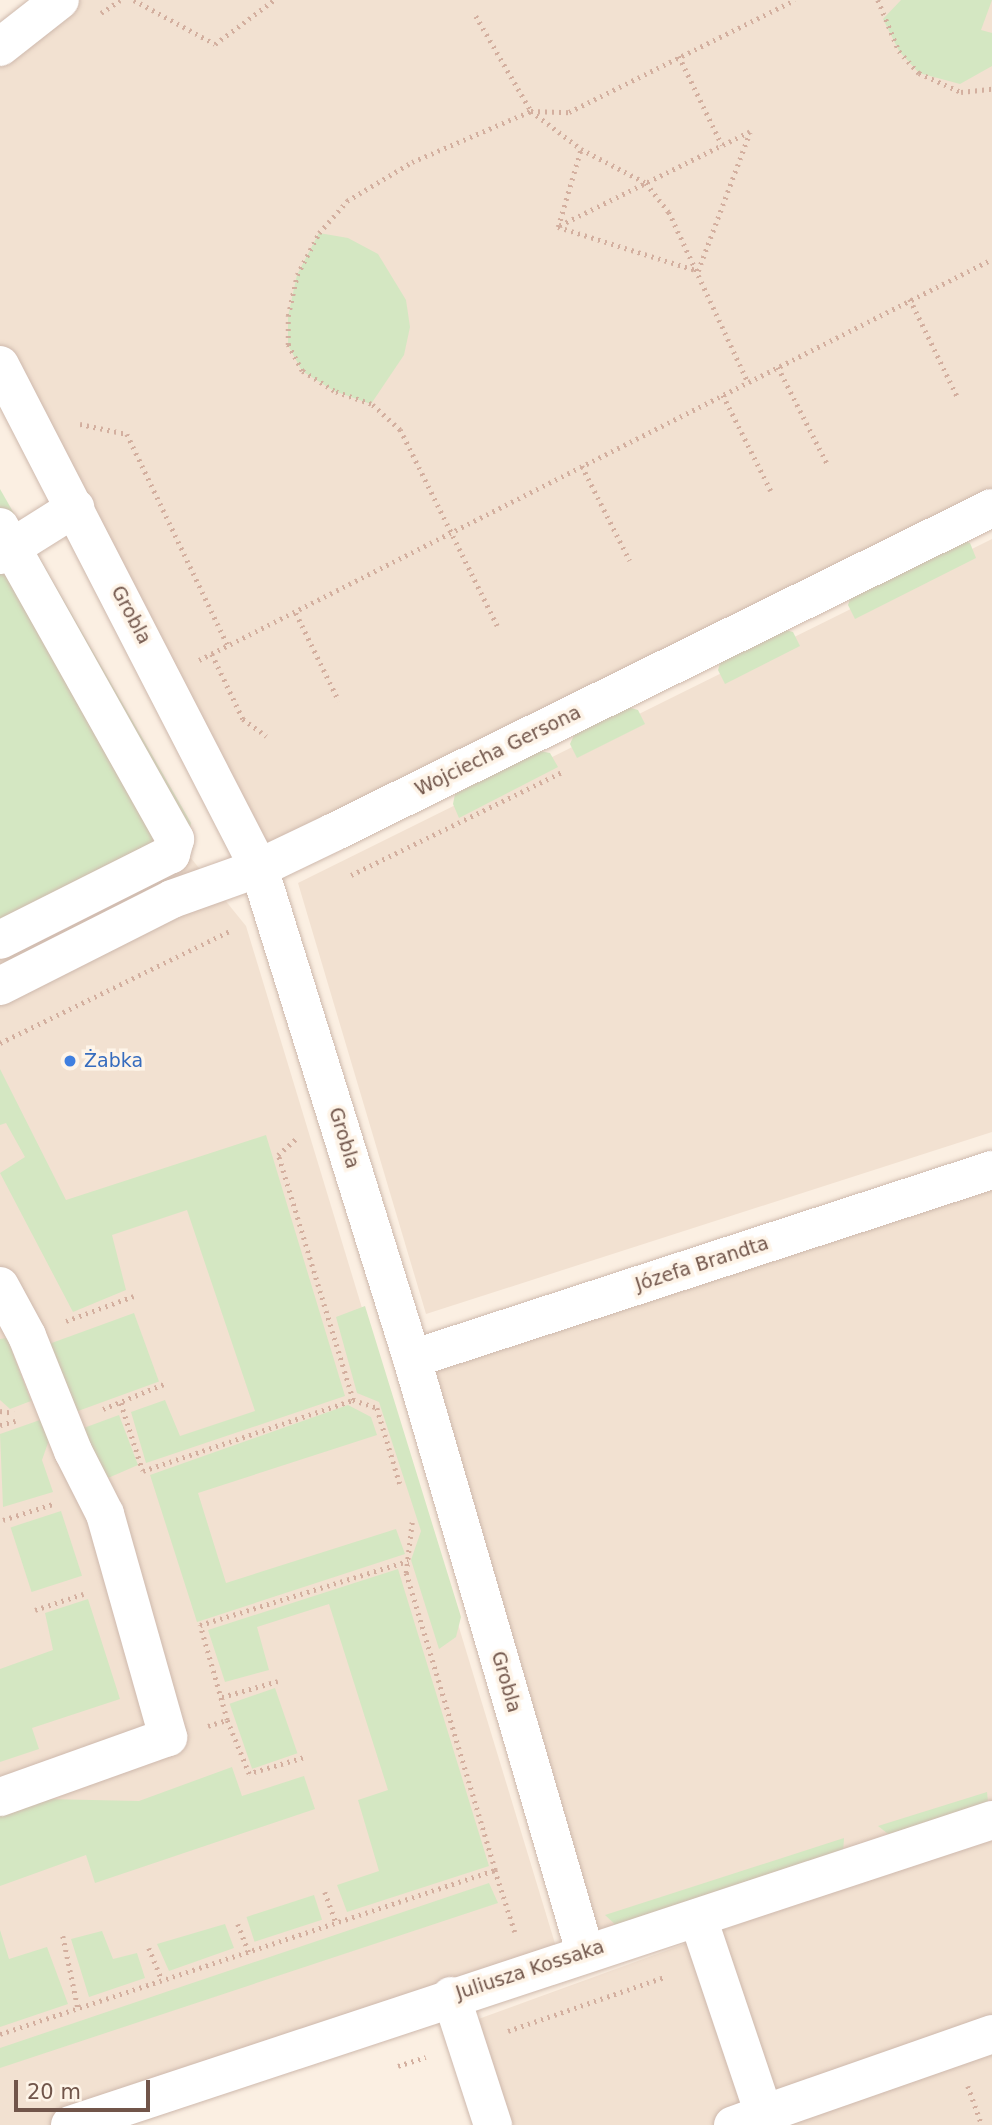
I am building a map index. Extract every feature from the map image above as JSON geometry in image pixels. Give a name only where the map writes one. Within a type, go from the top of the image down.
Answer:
[{"type":"street","points":[[0,47],[60,0]]},
{"type":"street","name":"Grobla","points":[[0,365],[165,679],[259,868],[412,1359],[585,1952]]},
{"type":"street","points":[[0,940],[171,854],[175,839],[4,543],[75,508]]},
{"type":"street","name":"Wojciecha Gersona","points":[[0,986],[172,899],[259,868],[992,508]]},
{"type":"street","name":"Józefa Brandta","points":[[412,1359],[992,1170]]},
{"type":"street","points":[[0,1286],[27,1336],[105,1514],[168,1737],[0,1797]]},
{"type":"street","name":"Juliusza Kossaka","points":[[69,2125],[451,1996],[698,1918],[992,1820]]},
{"type":"street","points":[[698,1918],[728,2010],[749,2120],[992,2035]]},
{"type":"street","points":[[451,1996],[493,2125]]},
{"type":"path","points":[[134,0],[215,44],[274,0]]},
{"type":"path","points":[[497,626],[400,430],[372,404],[334,391],[302,370],[288,345],[288,316],[297,275],[319,233],[347,201],[412,162],[531,111],[569,112],[795,0]]},
{"type":"path","points":[[878,0],[899,51],[919,73],[961,92],[991,92]]},
{"type":"path","points":[[476,16],[531,111],[581,149],[646,183],[669,212],[748,382]]},
{"type":"path","points":[[679,56],[722,145]]},
{"type":"path","points":[[558,226],[750,132],[698,271]]},
{"type":"path","points":[[558,226],[581,149]]},
{"type":"path","points":[[558,226],[698,271]]},
{"type":"path","points":[[165,679],[992,259]]},
{"type":"path","points":[[910,299],[957,398]]},
{"type":"path","points":[[778,367],[827,463]]},
{"type":"path","points":[[723,395],[771,491]]},
{"type":"path","points":[[127,434],[228,646]]},
{"type":"path","points":[[582,467],[630,561]]},
{"type":"path","points":[[296,613],[339,701]]},
{"type":"path","points":[[212,654],[243,719],[267,736]]},
{"type":"path","points":[[0,1043],[274,910]]},
{"type":"path","points":[[278,1155],[354,1399]]},
{"type":"path","points":[[27,1336],[134,1296]]},
{"type":"path","points":[[63,1423],[121,1403],[164,1384]]},
{"type":"path","points":[[121,1403],[143,1471],[354,1399],[377,1408],[401,1486]]},
{"type":"path","points":[[4,1520],[93,1491]]},
{"type":"path","points":[[409,1512],[412,1525],[406,1573],[514,1933],[573,1912]]},
{"type":"path","points":[[303,1758],[249,1774],[200,1625],[408,1561]]},
{"type":"path","points":[[35,1610],[123,1580]]},
{"type":"path","points":[[222,1697],[278,1681]]},
{"type":"path","points":[[0,2035],[495,1870]]},
{"type":"path","points":[[326,1892],[336,1923]]},
{"type":"path","points":[[238,1924],[249,1952]]},
{"type":"path","points":[[63,1936],[78,2008]]},
{"type":"path","points":[[149,1948],[162,1981]]},
{"type":"shaded area","points":[[60,0],[992,0],[992,508],[259,868],[0,365],[0,47]]},
{"type":"shaded area","points":[[992,539],[992,1132],[426,1314],[298,883]]},
{"type":"shaded area","points":[[186,852],[246,926],[560,1960],[70,2125],[0,2125],[0,946]]},
{"type":"shaded area","points":[[992,1158],[992,1820],[585,1952],[412,1359]]},
{"type":"shaded area","points":[[992,1832],[992,2125],[497,2125],[462,2025]]},
{"type":"green space","points":[[901,0],[992,0],[981,30],[992,33],[992,66],[960,84],[919,73],[899,51],[883,19]]},
{"type":"green space","points":[[319,233],[348,238],[378,254],[406,300],[410,327],[404,355],[371,404],[334,391],[302,371],[288,345],[288,316],[297,275]]},
{"type":"green space","points":[[0,489],[191,823],[186,852],[0,946]]},
{"type":"green space","points":[[962,540],[970,543],[976,558],[855,619],[848,605],[851,596]]},
{"type":"green space","points":[[782,629],[793,632],[800,646],[725,684],[718,670],[721,660]]},
{"type":"green space","points":[[628,707],[638,710],[645,724],[577,758],[570,744],[574,735]]},
{"type":"green space","points":[[540,751],[550,753],[558,767],[459,818],[453,804],[455,794]]},
{"type":"green space","points":[[0,1069],[66,1200],[266,1135],[345,1396],[146,1463],[131,1412],[165,1400],[180,1436],[255,1411],[187,1210],[112,1235],[126,1290],[73,1312],[0,1173],[25,1157],[6,1123],[0,1125]]},
{"type":"green space","points":[[365,1306],[461,1617],[456,1637],[439,1649],[411,1560],[421,1531],[379,1402],[357,1393],[336,1317]]},
{"type":"green space","points":[[134,1313],[159,1382],[73,1413],[48,1344]]},
{"type":"green space","points":[[7,1338],[31,1401],[10,1409],[0,1400],[0,1339]]},
{"type":"green space","points":[[348,1405],[371,1417],[377,1435],[198,1493],[226,1583],[396,1529],[405,1554],[197,1622],[150,1475]]},
{"type":"green space","points":[[119,1415],[138,1465],[108,1478],[81,1429]]},
{"type":"green space","points":[[40,1420],[49,1440],[42,1460],[53,1492],[3,1507],[0,1434]]},
{"type":"green space","points":[[61,1511],[82,1576],[32,1592],[11,1527]]},
{"type":"green space","points":[[398,1569],[489,1866],[347,1912],[337,1885],[379,1871],[358,1800],[388,1790],[329,1604],[257,1627],[269,1670],[225,1682],[208,1630]]},
{"type":"green space","points":[[88,1599],[120,1699],[32,1728],[39,1749],[0,1762],[0,1669],[53,1650],[45,1613]]},
{"type":"green space","points":[[275,1688],[297,1753],[252,1769],[230,1704]]},
{"type":"green space","points":[[232,1767],[242,1796],[304,1776],[315,1809],[95,1883],[86,1855],[0,1886],[0,1815],[45,1799],[139,1801]]},
{"type":"green space","points":[[987,1792],[988,1802],[892,1837],[878,1826]]},
{"type":"green space","points":[[844,1838],[843,1853],[618,1927],[605,1915]]},
{"type":"green space","points":[[489,1883],[498,1903],[0,2068],[0,2048]]},
{"type":"green space","points":[[314,1895],[322,1920],[255,1942],[246,1917]]},
{"type":"green space","points":[[225,1924],[234,1948],[169,1971],[157,1944]]},
{"type":"green space","points":[[0,1930],[9,1959],[47,1947],[68,2004],[0,2027]]},
{"type":"green space","points":[[102,1931],[113,1959],[137,1953],[145,1978],[89,1997],[71,1939]]},
{"type":"place","name":"Żabka","points":[[70,1061]]}]
